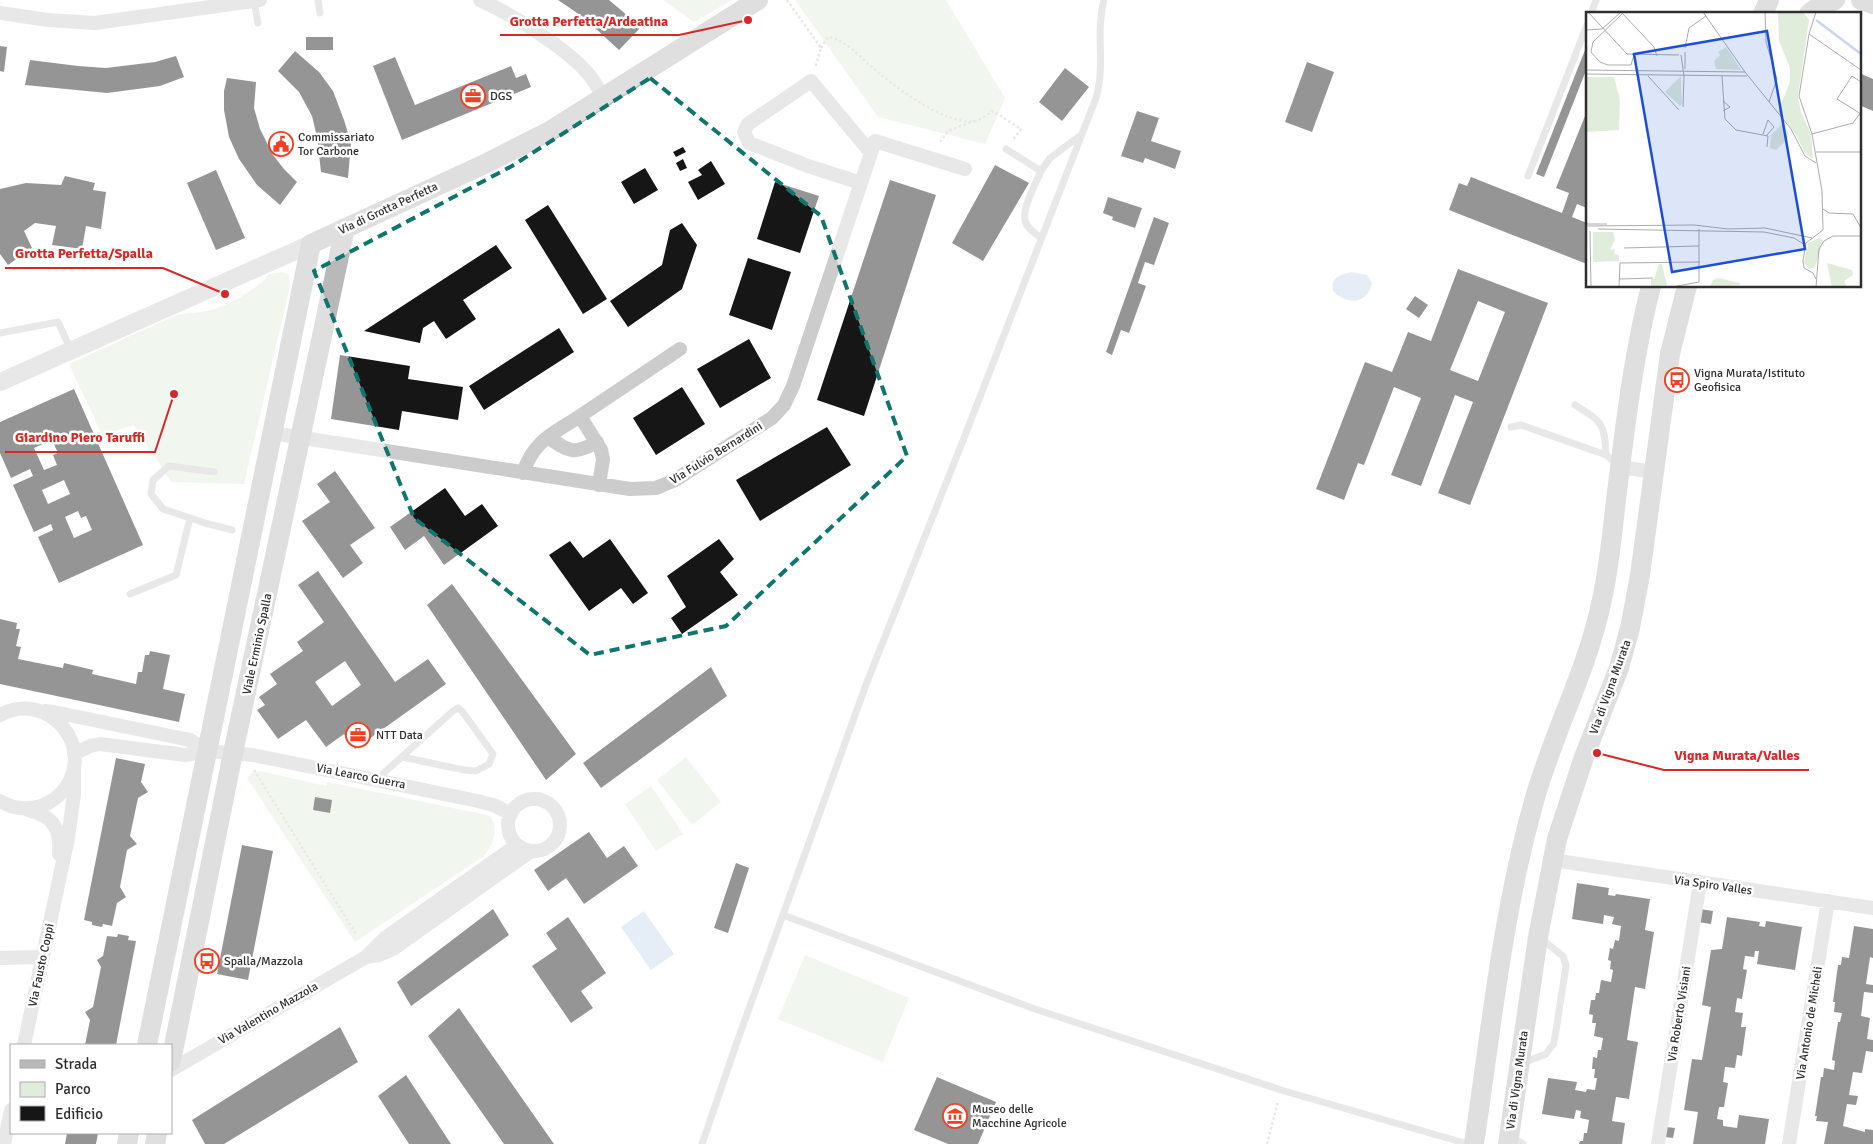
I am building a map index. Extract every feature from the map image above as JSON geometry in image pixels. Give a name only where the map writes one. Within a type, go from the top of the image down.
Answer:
[{"type":"main road","name":"Via di Grotta Perfetta","points":[[311,244],[487,163],[550,131],[758,0]]},
{"type":"main road","points":[[1764,12],[1769,0]]},
{"type":"main road","points":[[1812,12],[1834,0]]},
{"type":"main road","points":[[1861,0],[1873,4]]},
{"type":"main road","name":"Viale Erminio Spalla","points":[[172,1055],[233,753],[345,228]]},
{"type":"main road","points":[[147,1044],[311,244]]},
{"type":"main road","points":[[1474,1144],[1503,949],[1516,876],[1537,790],[1584,663],[1597,623],[1606,581],[1613,461],[1652,288]]},
{"type":"main road","name":"Via di Vigna Murata","points":[[1514,1141],[1520,1064],[1538,937],[1552,860],[1573,786],[1619,668],[1629,634],[1640,575],[1670,354],[1686,288]]},
{"type":"street","points":[[0,13],[48,20],[95,23],[257,0]]},
{"type":"street","points":[[480,0],[536,31],[572,58],[593,80],[601,100]]},
{"type":"street","points":[[861,183],[808,166],[749,143],[744,132],[748,124],[811,81],[871,153]]},
{"type":"street","points":[[871,153],[875,141],[965,169]]},
{"type":"street","name":"Via Fulvio Bernardini","points":[[272,433],[630,489],[656,488],[675,480],[772,418],[784,405],[793,386],[871,153]]},
{"type":"street","name":"Via di Grotta Perfetta","points":[[0,382],[311,244]]},
{"type":"street","points":[[523,473],[533,450],[548,437],[680,349]]},
{"type":"street","points":[[580,416],[597,442],[603,460],[600,485]]},
{"type":"street","points":[[548,437],[566,448],[576,451],[583,450],[597,442]]},
{"type":"street","points":[[1613,461],[1654,472]]},
{"type":"street","points":[[0,703],[18,710]]},
{"type":"street","points":[[0,716],[18,710]]},
{"type":"street","name":"Via Learco Guerra","points":[[18,710],[54,712],[190,740],[208,751]]},
{"type":"street","points":[[25,809],[45,805],[56,798],[70,781],[74,761],[71,741],[64,728],[43,712]]},
{"type":"street","name":"Via Learco Guerra","points":[[74,761],[90,746],[100,744],[185,755],[208,751],[253,755],[478,801],[496,806],[511,814]]},
{"type":"street","name":"Via Fausto Coppi","points":[[24,1044],[71,821],[74,794],[74,761]]},
{"type":"street","points":[[535,799],[544,801],[551,805],[556,812],[560,828],[558,836],[546,848],[531,851],[517,845],[509,832],[508,824],[511,814],[519,804],[535,799]]},
{"type":"street","name":"Via Fausto Coppi","points":[[0,801],[9,806],[45,815],[57,830],[60,845],[57,884]]},
{"type":"street","name":"Via Valentino Mazzola","points":[[481,880],[517,845]]},
{"type":"street","name":"Via Valentino Mazzola","points":[[172,1069],[366,957],[385,938],[531,851]]},
{"type":"street","name":"Via Spiro Valles","points":[[1552,860],[1873,908]]},
{"type":"street","name":"Via Roberto Visiani","points":[[1658,1144],[1700,883]]},
{"type":"street","name":"Via Antonio de Micheli","points":[[1789,1144],[1828,901]]},
{"type":"street","points":[[0,958],[43,957]]},
{"type":"street","points":[[5,1144],[10,1116]]},
{"type":"lane","points":[[257,0],[258,23]]},
{"type":"lane","points":[[318,0],[320,13]]},
{"type":"lane","points":[[702,1144],[867,682],[964,438],[1100,84],[1100,24],[1104,0]]},
{"type":"lane","points":[[1592,12],[1596,0]]},
{"type":"lane","points":[[1528,176],[1586,28]]},
{"type":"lane","points":[[1041,238],[1030,230],[1024,221],[1026,207],[1041,172],[1055,154],[1082,135]]},
{"type":"lane","points":[[1006,150],[1041,172]]},
{"type":"lane","points":[[0,332],[58,322],[71,351]]},
{"type":"lane","points":[[1575,405],[1594,417],[1600,424],[1613,461]]},
{"type":"lane","points":[[1510,427],[1521,425],[1613,461]]},
{"type":"lane","points":[[214,472],[169,466],[153,480],[152,494],[163,508],[232,530]]},
{"type":"lane","points":[[130,594],[176,575],[190,518]]},
{"type":"lane","points":[[377,780],[402,757],[458,708],[493,754],[489,764],[476,771],[455,769],[402,757]]},
{"type":"lane","points":[[783,915],[1035,1009],[1281,1090],[1468,1144]]},
{"type":"lane","points":[[1520,1064],[1546,1054],[1554,1043],[1556,1034],[1566,960],[1554,948],[1538,937]]},
{"type":"path","points":[[786,0],[821,48]]},
{"type":"path","points":[[811,81],[821,48],[828,37],[835,38],[860,55],[899,90],[940,113],[958,120],[976,121]]},
{"type":"path","points":[[940,142],[948,131],[976,121],[992,112],[1021,128],[1006,150]]},
{"type":"path","points":[[250,769],[256,772],[356,934]]},
{"type":"path","points":[[1267,1144],[1281,1090]]},
{"type":"highlighted area","points":[[650,78],[821,216],[907,456],[726,626],[590,655],[414,518],[314,271],[512,166]]},
{"type":"green space","points":[[663,0],[732,0],[694,22]]},
{"type":"green space","points":[[795,0],[946,0],[1005,98],[985,144],[878,117]]},
{"type":"green space","points":[[282,272],[289,275],[290,286],[244,484],[171,482],[134,425],[102,435],[69,364],[176,315],[207,311],[223,305],[241,297],[257,286],[269,274]]},
{"type":"green space","points":[[686,757],[721,802],[692,825],[657,780]]},
{"type":"green space","points":[[260,771],[326,786],[328,782],[487,815],[491,817],[495,827],[494,838],[484,856],[355,942],[247,778],[252,773]]},
{"type":"green space","points":[[651,786],[683,834],[656,851],[625,804]]},
{"type":"green space","points":[[805,955],[909,998],[883,1062],[778,1019]]},
{"type":"water","points":[[1351,272],[1367,275],[1372,283],[1366,296],[1361,299],[1344,299],[1333,291],[1334,280]]},
{"type":"water","points":[[644,911],[674,954],[651,970],[621,927]]},
{"type":"building","points":[[558,0],[609,0],[641,27],[619,50],[583,17]]},
{"type":"building","points":[[306,37],[333,37],[333,50],[306,50]]},
{"type":"building","points":[[0,46],[7,47],[4,72],[0,71]]},
{"type":"building","points":[[1586,48],[1586,71],[1544,177],[1536,174]]},
{"type":"building","points":[[295,51],[319,72],[333,91],[351,143],[348,178],[321,172],[317,137],[312,116],[299,92],[278,71]]},
{"type":"building","points":[[176,56],[184,77],[160,86],[107,93],[25,85],[30,60],[106,68],[155,62]]},
{"type":"building","name":"DGS","points":[[395,57],[415,105],[511,66],[516,78],[526,74],[531,87],[402,140],[373,66]]},
{"type":"building","points":[[1307,62],[1334,72],[1312,132],[1285,122]]},
{"type":"building","points":[[1065,68],[1089,87],[1062,121],[1039,102]]},
{"type":"building","points":[[1860,73],[1873,79],[1873,111],[1860,105]]},
{"type":"building","points":[[227,78],[256,82],[254,108],[260,129],[273,155],[297,182],[280,205],[257,185],[239,159],[229,137],[224,110],[224,91]]},
{"type":"building","points":[[1137,111],[1159,118],[1151,141],[1181,151],[1175,169],[1145,158],[1143,163],[1121,156]]},
{"type":"building","points":[[1586,113],[1586,208],[1577,204],[1572,217],[1586,223],[1586,264],[1449,210],[1459,183],[1467,186],[1471,177],[1562,213],[1569,193],[1556,188]]},
{"type":"building","points":[[683,147],[686,152],[676,157],[673,152]]},
{"type":"building","points":[[683,159],[687,168],[680,171],[676,163]]},
{"type":"building","points":[[711,161],[725,184],[698,200],[688,182],[702,175],[698,170]]},
{"type":"building","points":[[995,165],[1029,183],[983,261],[952,243]]},
{"type":"building","points":[[645,168],[658,190],[634,204],[621,182]]},
{"type":"building","points":[[216,170],[245,238],[216,250],[187,183]]},
{"type":"building","points":[[65,176],[95,183],[93,190],[106,192],[101,229],[86,226],[82,249],[52,245],[56,226],[35,223],[24,231],[32,248],[8,265],[0,254],[0,189],[26,183],[61,185]]},
{"type":"building","points":[[890,180],[936,195],[864,416],[817,400]]},
{"type":"building","points":[[775,182],[819,196],[800,253],[757,239]]},
{"type":"building","points":[[1108,197],[1142,208],[1135,228],[1112,220],[1113,217],[1103,213]]},
{"type":"building","points":[[548,205],[607,299],[583,314],[525,220]]},
{"type":"building","points":[[1154,217],[1169,223],[1154,265],[1145,262],[1138,283],[1146,286],[1129,333],[1121,330],[1112,355],[1106,352]]},
{"type":"building","points":[[682,223],[697,245],[682,289],[628,327],[610,301],[662,265],[670,230]]},
{"type":"building","points":[[496,245],[512,268],[463,300],[476,319],[446,339],[434,321],[423,328],[420,343],[364,331]]},
{"type":"building","points":[[748,258],[791,272],[772,330],[729,315]]},
{"type":"building","points":[[1458,269],[1548,303],[1470,505],[1438,493],[1473,402],[1455,395],[1421,486],[1391,475],[1421,398],[1394,387],[1364,465],[1358,463],[1344,500],[1316,489],[1365,362],[1392,372],[1408,332],[1431,341]],"holes":[[[1478,301],[1505,312],[1478,381],[1450,370]]]},
{"type":"building","points":[[1415,296],[1428,305],[1419,318],[1406,309]]},
{"type":"building","points":[[559,328],[574,352],[484,410],[469,386]]},
{"type":"building","points":[[749,339],[771,378],[720,408],[697,369]]},
{"type":"building","points":[[340,355],[410,366],[408,379],[463,387],[458,420],[402,411],[399,430],[331,419]]},
{"type":"building","points":[[682,387],[705,424],[656,455],[633,418]]},
{"type":"building","points":[[74,389],[143,545],[59,583],[38,537],[53,530],[51,524],[34,532],[13,485],[33,476],[30,469],[11,478],[0,453],[0,422]],"holes":[[[52,440],[58,453],[53,455],[57,465],[44,470],[34,448]],[[64,480],[70,494],[48,504],[42,490]],[[78,511],[81,518],[86,516],[92,530],[74,538],[65,517]]]},
{"type":"building","points":[[827,427],[851,465],[760,521],[736,480]]},
{"type":"building","points":[[335,471],[375,528],[350,545],[363,563],[343,578],[302,521],[330,502],[317,484]]},
{"type":"building","points":[[445,488],[465,516],[482,504],[498,526],[444,565],[424,536],[405,550],[390,527]]},
{"type":"building","points":[[610,539],[648,593],[633,604],[621,588],[589,611],[549,555],[570,541],[583,558]]},
{"type":"building","points":[[719,539],[734,559],[720,572],[738,595],[682,634],[671,618],[686,607],[667,576]]},
{"type":"building","points":[[318,571],[395,682],[428,659],[446,684],[355,749],[344,734],[326,747],[306,720],[278,739],[257,710],[265,705],[259,697],[277,684],[270,674],[303,651],[297,642],[324,622],[298,585]],"holes":[[[345,661],[361,685],[332,706],[315,682]]]},
{"type":"building","points":[[452,584],[576,754],[546,780],[427,605]]},
{"type":"building","points":[[0,619],[17,623],[16,629],[20,629],[16,646],[21,647],[18,659],[63,668],[64,663],[93,670],[92,674],[136,684],[138,672],[142,672],[145,655],[149,655],[150,651],[170,655],[163,689],[185,694],[179,722],[0,684]]},
{"type":"building","points":[[711,667],[727,696],[601,788],[583,763]]},
{"type":"building","points":[[116,758],[145,764],[141,782],[148,792],[138,798],[130,836],[137,844],[127,850],[120,887],[126,897],[117,903],[112,926],[103,924],[102,927],[92,925],[92,922],[84,920]]},
{"type":"building","points":[[315,797],[332,800],[330,813],[313,810]]},
{"type":"building","points":[[589,832],[607,858],[624,846],[638,866],[584,904],[566,878],[548,891],[534,870]]},
{"type":"building","points":[[242,845],[273,851],[248,980],[217,974]]},
{"type":"building","points":[[736,863],[749,868],[728,933],[714,928]]},
{"type":"building","points":[[1577,883],[1609,888],[1608,895],[1615,896],[1616,894],[1650,899],[1645,930],[1654,932],[1645,989],[1635,987],[1627,1040],[1638,1042],[1629,1099],[1616,1097],[1612,1121],[1625,1123],[1622,1144],[1579,1144],[1580,1141],[1583,1141],[1584,1133],[1587,1133],[1589,1120],[1580,1118],[1581,1111],[1576,1110],[1574,1119],[1542,1114],[1548,1078],[1577,1082],[1575,1090],[1586,1092],[1587,1089],[1595,1090],[1597,1078],[1594,1078],[1595,1069],[1592,1069],[1593,1057],[1597,1058],[1598,1050],[1601,1050],[1603,1038],[1594,1036],[1596,1023],[1592,1023],[1593,1015],[1589,1014],[1591,1000],[1595,1000],[1596,993],[1599,993],[1601,980],[1611,982],[1613,970],[1610,969],[1611,961],[1608,960],[1610,948],[1613,949],[1615,940],[1619,941],[1621,926],[1612,924],[1614,917],[1604,915],[1603,924],[1572,919]]},
{"type":"building","points":[[493,909],[509,935],[411,1006],[397,982]]},
{"type":"building","points":[[1700,909],[1713,911],[1711,924],[1698,922]]},
{"type":"building","points":[[568,917],[606,973],[581,991],[593,1008],[571,1023],[532,966],[557,949],[546,933]]},
{"type":"building","points":[[1727,917],[1760,922],[1759,926],[1765,927],[1766,921],[1802,927],[1795,970],[1757,964],[1759,951],[1755,951],[1754,957],[1745,956],[1743,969],[1747,970],[1742,999],[1737,998],[1735,1012],[1743,1013],[1741,1027],[1746,1027],[1742,1056],[1737,1055],[1735,1068],[1725,1067],[1723,1082],[1728,1083],[1724,1107],[1719,1107],[1717,1119],[1723,1120],[1723,1126],[1737,1128],[1739,1115],[1769,1119],[1765,1144],[1693,1144],[1698,1112],[1684,1110],[1692,1059],[1702,1060],[1711,1007],[1702,1005],[1711,950],[1722,949]]},
{"type":"building","points":[[1854,926],[1873,929],[1873,958],[1870,957],[1866,984],[1873,985],[1873,993],[1864,992],[1861,1016],[1870,1018],[1867,1039],[1873,1040],[1873,1052],[1866,1051],[1862,1073],[1853,1072],[1849,1095],[1858,1096],[1856,1105],[1847,1104],[1843,1126],[1865,1132],[1865,1129],[1873,1130],[1873,1144],[1824,1144],[1828,1122],[1816,1121],[1817,1116],[1815,1116],[1824,1068],[1834,1070],[1835,1061],[1832,1060],[1838,1022],[1840,1022],[1842,1013],[1834,1012],[1835,1002],[1833,1002],[1838,965],[1841,965],[1842,957],[1849,958]]},
{"type":"building","points":[[118,934],[129,936],[128,940],[136,941],[116,1044],[85,1044],[90,1020],[85,1012],[93,1007],[101,967],[97,960],[103,956],[107,936],[117,937]]},
{"type":"building","points":[[459,1008],[554,1144],[504,1144],[428,1036]]},
{"type":"building","points":[[340,1027],[358,1062],[224,1144],[205,1144],[192,1120]]},
{"type":"building","points":[[406,1075],[451,1144],[409,1144],[378,1096]]},
{"type":"building","name":"Museo delle Macchine Agricole","points":[[937,1077],[996,1102],[978,1144],[948,1144],[914,1130]]},
{"type":"building","points":[[1666,1127],[1675,1128],[1673,1138],[1665,1137]]},
{"type":"building","points":[[67,1134],[98,1134],[96,1144],[65,1144]]},
{"type":"place","name":"Grotta Perfetta/Ardeatina","points":[[748,20]]},
{"type":"place","name":"DGS","points":[[473,96]]},
{"type":"place","name":"Commissariato Tor Carbone","points":[[281,144]]},
{"type":"place","name":"Grotta Perfetta/Spalla","points":[[225,294]]},
{"type":"place","name":"Vigna Murata/Istituto Geofisica","points":[[1677,380]]},
{"type":"place","name":"Giardino Piero Taruffi","points":[[174,394]]},
{"type":"place","name":"NTT Data","points":[[358,735]]},
{"type":"place","name":"Vigna Murata/Valles","points":[[1597,753]]},
{"type":"place","name":"Spalla/Mazzola","points":[[207,961]]},
{"type":"place","name":"Museo delle Macchine Agricole","points":[[955,1116]]}]
